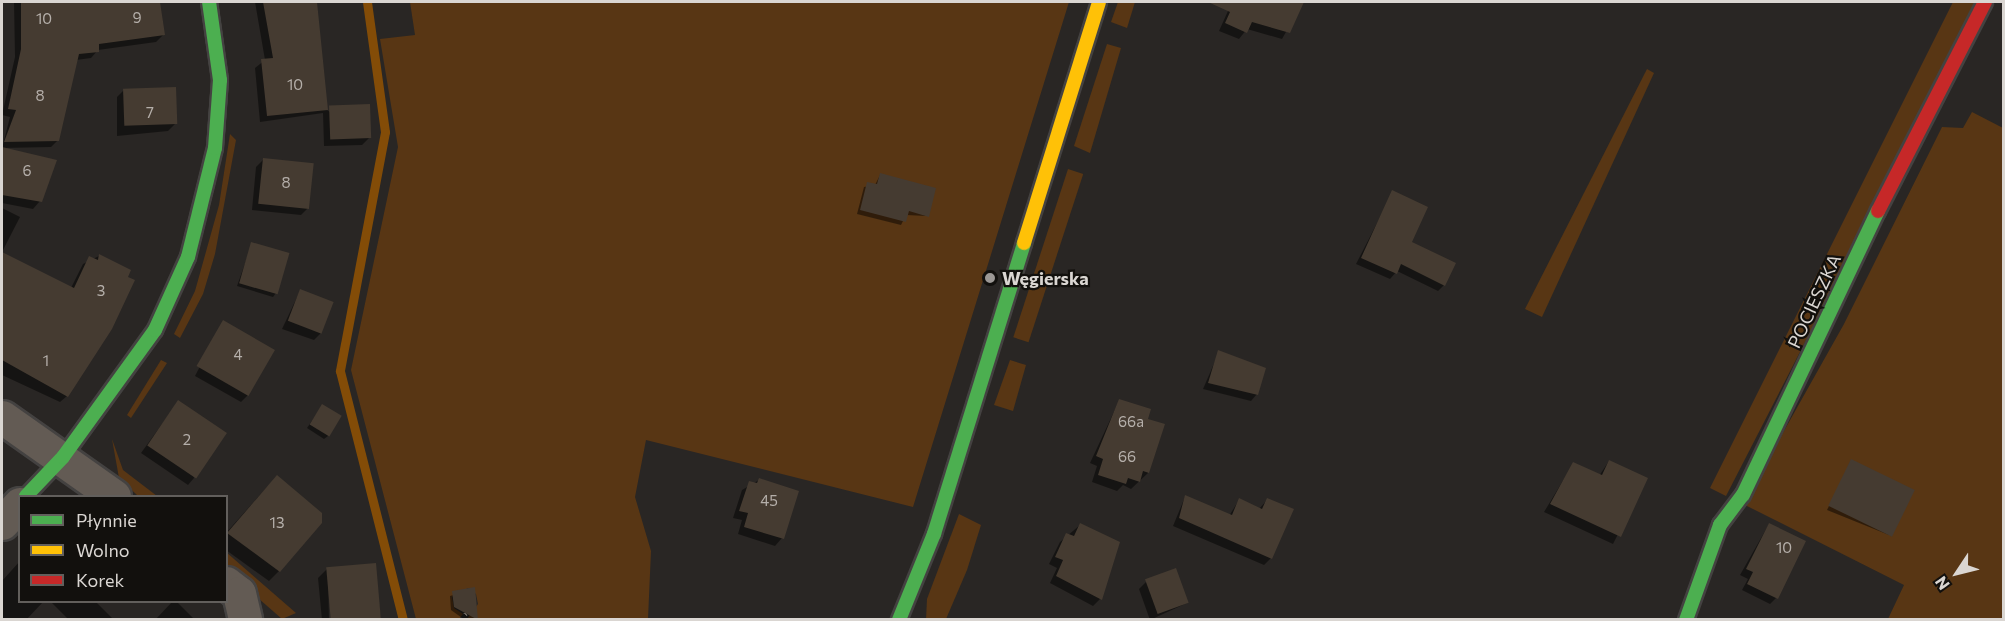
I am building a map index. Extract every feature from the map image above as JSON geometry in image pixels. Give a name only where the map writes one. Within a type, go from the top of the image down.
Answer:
[{"type":"street","points":[[27,495],[63,457],[155,330],[188,257],[215,148],[220,80],[209,2]]},
{"type":"street","points":[[899,620],[934,534],[1099,2]]},
{"type":"street","name":"POCIESZKA","points":[[1686,620],[1720,525],[1743,495],[1854,258],[1984,2]]},
{"type":"street","points":[[2,417],[63,457],[113,495]]},
{"type":"street","points":[[2,523],[18,506]]},
{"type":"street","points":[[228,584],[239,592],[245,620]]},
{"type":"path","points":[[462,620],[467,612]]},
{"type":"shaded area","points":[[410,2],[1069,2],[913,507],[646,440],[635,497],[651,551],[648,619],[467,619],[478,604],[476,594],[468,588],[452,597],[454,608],[463,614],[459,619],[416,619],[351,370],[398,147],[380,39],[415,35]]},
{"type":"shaded area","points":[[1118,2],[1135,2],[1127,28],[1111,22]]},
{"type":"shaded area","points":[[1953,2],[1980,2],[1726,496],[1710,488]]},
{"type":"shaded area","points":[[1107,44],[1121,48],[1090,153],[1074,146]]},
{"type":"shaded area","points":[[1647,69],[1654,73],[1542,317],[1525,309]]},
{"type":"shaded area","points":[[1972,112],[2003,128],[2003,619],[1888,619],[1904,585],[1743,504],[1844,324],[1942,127],[1963,128]]},
{"type":"shaded area","points":[[230,134],[236,140],[215,254],[203,294],[180,338],[174,334],[195,291],[219,205]]},
{"type":"shaded area","points":[[1068,169],[1083,174],[1029,342],[1013,337]]},
{"type":"shaded area","points":[[161,360],[167,363],[131,418],[127,415]]},
{"type":"shaded area","points":[[1010,360],[1026,365],[1013,411],[994,405]]},
{"type":"shaded area","points":[[112,439],[123,470],[156,495],[137,495],[119,478]]},
{"type":"shaded area","points":[[959,514],[981,525],[967,570],[946,619],[926,620],[927,599]]},
{"type":"shaded area","points":[[228,554],[296,613],[282,619],[228,572]]},
{"type":"building","points":[[21,2],[160,2],[165,35],[99,44],[99,52],[79,54],[59,141],[4,142],[16,110],[8,109],[21,49]]},
{"type":"building","points":[[263,2],[317,2],[328,110],[267,116],[261,59],[273,58]]},
{"type":"building","points":[[1208,2],[1304,2],[1290,33],[1252,22],[1247,33],[1225,23],[1230,12]]},
{"type":"building","points":[[176,87],[177,124],[124,126],[123,89]]},
{"type":"building","points":[[370,104],[371,138],[330,139],[329,105]]},
{"type":"building","points":[[2,147],[57,160],[42,202],[2,195]]},
{"type":"building","points":[[263,158],[314,163],[309,209],[258,204]]},
{"type":"building","points":[[880,173],[936,188],[929,217],[909,211],[906,222],[860,210],[867,182],[877,184]]},
{"type":"building","points":[[1392,190],[1428,207],[1412,242],[1456,263],[1445,286],[1401,264],[1397,274],[1361,258]]},
{"type":"building","points":[[251,242],[289,253],[278,294],[239,283]]},
{"type":"building","points":[[2,252],[74,288],[89,256],[98,260],[99,254],[131,270],[128,277],[135,280],[112,329],[68,397],[2,360]]},
{"type":"building","points":[[300,289],[334,302],[321,334],[288,321]]},
{"type":"building","points":[[223,320],[275,350],[248,396],[196,366]]},
{"type":"building","points":[[1218,350],[1266,368],[1258,395],[1208,383]]},
{"type":"building","points":[[1119,399],[1151,409],[1148,419],[1165,424],[1149,473],[1143,471],[1140,482],[1128,478],[1126,484],[1098,475],[1103,459],[1096,456]]},
{"type":"building","points":[[178,400],[227,433],[196,479],[147,446]]},
{"type":"building","points":[[322,404],[342,416],[329,436],[310,425]]},
{"type":"building","points":[[1851,459],[1915,490],[1892,537],[1828,506]]},
{"type":"building","points":[[1609,460],[1648,478],[1621,537],[1550,504],[1573,462],[1602,475]]},
{"type":"building","points":[[277,475],[322,513],[322,523],[280,572],[228,532]]},
{"type":"building","points":[[759,478],[799,491],[784,539],[744,527],[748,513],[739,511],[749,481],[757,483]]},
{"type":"building","points":[[1185,495],[1232,515],[1239,498],[1262,509],[1267,498],[1294,509],[1272,559],[1179,518]]},
{"type":"building","points":[[1080,523],[1120,542],[1102,600],[1056,576],[1063,560],[1055,557],[1066,533],[1074,536]]},
{"type":"building","points":[[1769,523],[1806,541],[1778,599],[1747,584],[1753,572],[1746,569]]},
{"type":"building","points":[[376,563],[381,620],[331,620],[326,567]]},
{"type":"building","points":[[1176,568],[1189,603],[1158,614],[1145,579]]},
{"type":"building","points":[[475,587],[478,620],[454,607],[452,591]]},
{"type":"waterway","points":[[367,2],[385,132],[340,371],[403,620]]},
{"type":"traffic: fast","points":[[27,495],[63,457],[155,330],[188,257],[215,148],[220,80],[209,2]]},
{"type":"traffic: fast","points":[[1686,620],[1720,525],[1743,495],[1878,211]]},
{"type":"traffic: fast","points":[[899,620],[934,534],[1024,243]]},
{"type":"traffic: slow","points":[[1024,243],[1099,2]]},
{"type":"traffic: jam","points":[[1878,211],[1985,2]]},
{"type":"place","name":"Węgierska","points":[[990,278]]}]
